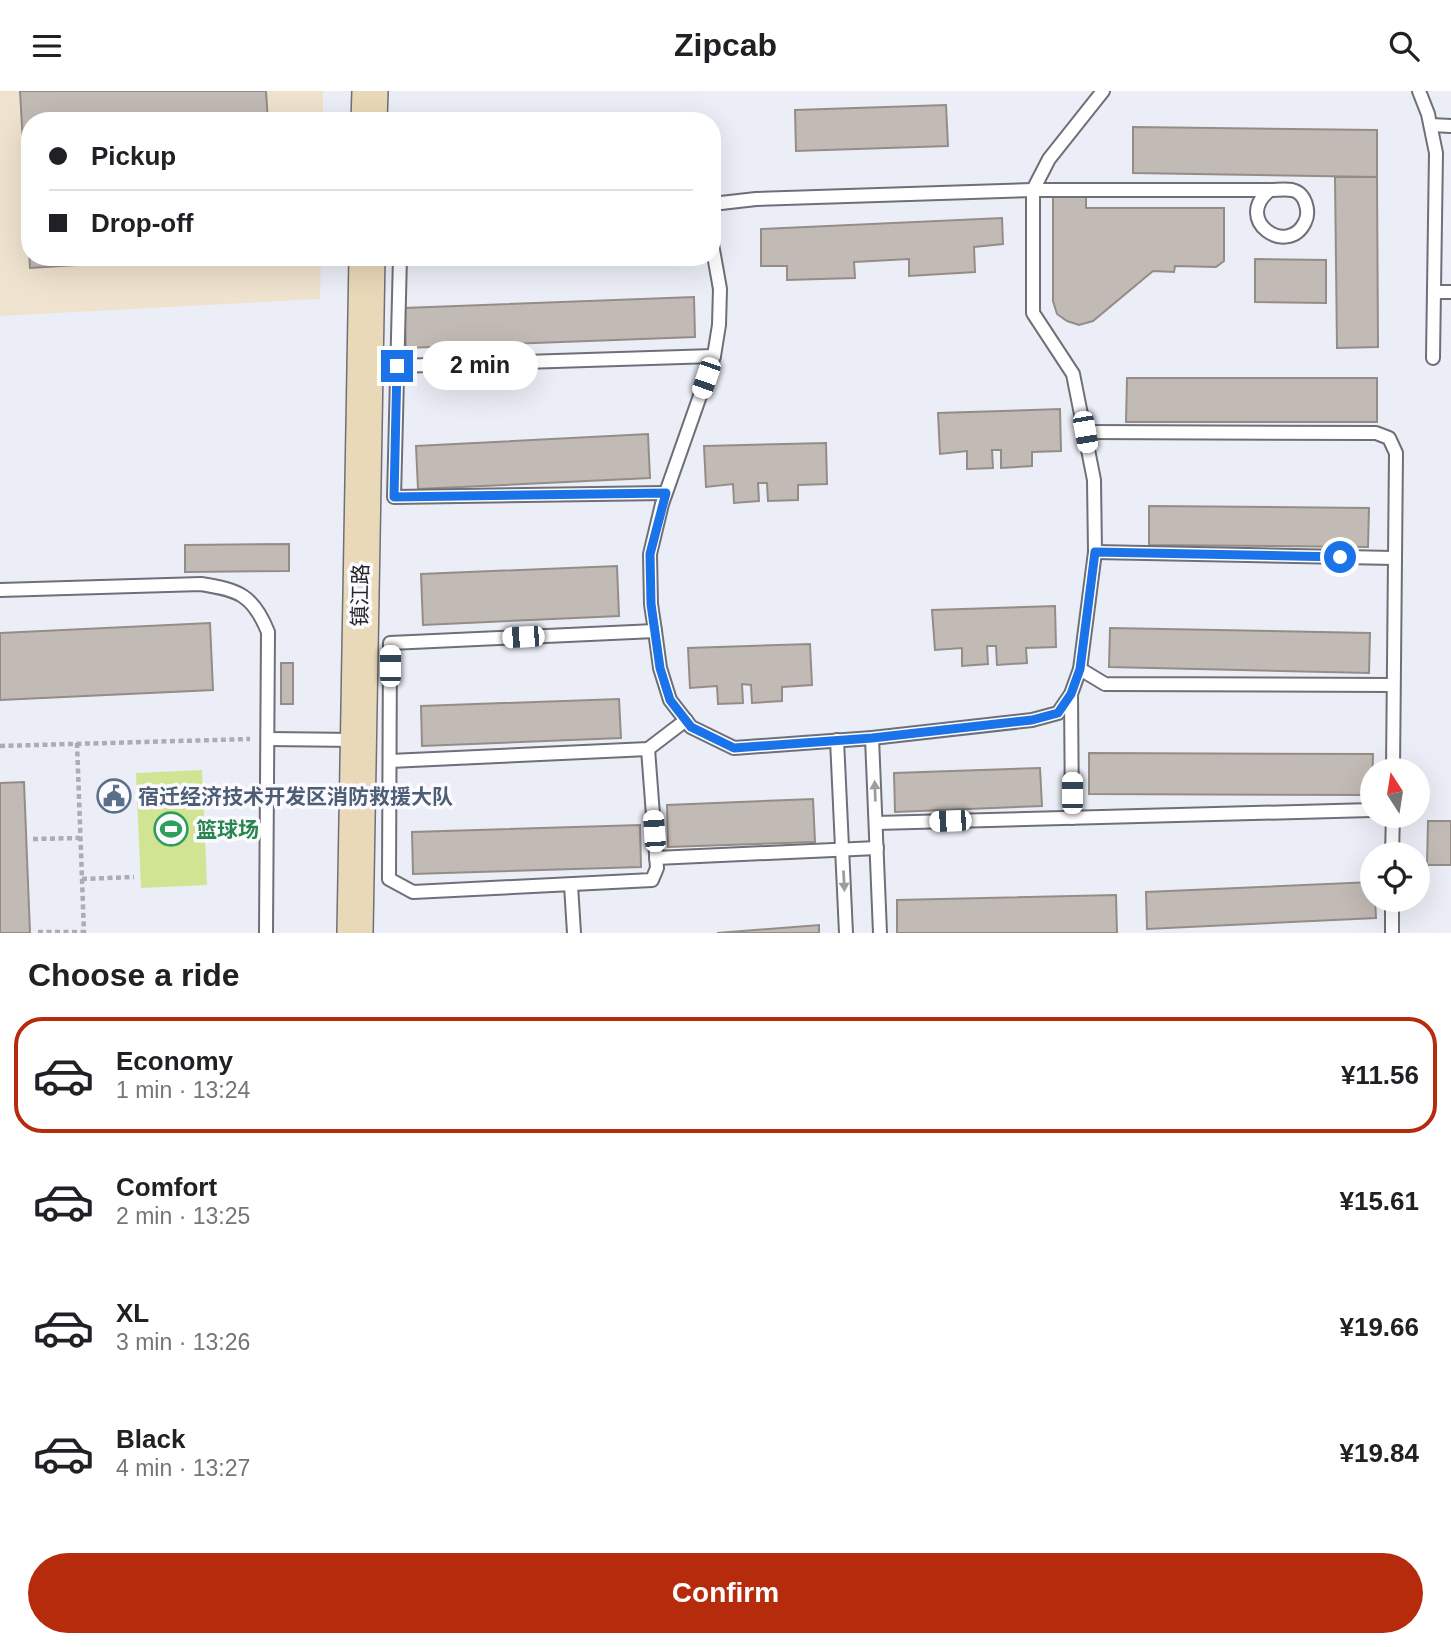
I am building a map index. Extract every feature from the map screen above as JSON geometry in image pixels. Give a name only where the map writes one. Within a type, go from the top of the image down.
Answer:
[{"type":"street","points":[[369,112],[370,91]]},
{"type":"street","name":"镇江路","points":[[355,933],[367,266]]},
{"type":"lane","points":[[716,266],[720,289],[719,325],[714,356],[666,493],[650,554],[651,604],[660,668],[670,700],[691,727],[734,748],[872,738],[1032,720],[1058,713],[1071,694],[1080,669],[1095,552],[1094,480],[1073,374],[1033,313],[1033,190],[1049,159],[1103,91]]},
{"type":"lane","points":[[1419,91],[1431,125],[1436,153],[1433,358]]},
{"type":"lane","points":[[1431,125],[1451,126]]},
{"type":"lane","points":[[721,203],[756,199],[1033,190],[1270,190],[1292,190],[1304,199],[1307,215],[1305,223],[1292,235],[1284,237],[1268,233],[1258,219],[1259,202],[1270,190]]},
{"type":"lane","points":[[400,266],[394,497],[666,493]]},
{"type":"lane","points":[[1434,292],[1451,292]]},
{"type":"lane","points":[[397,366],[714,356]]},
{"type":"lane","points":[[1085,432],[1376,433],[1389,437],[1396,453],[1393,758]]},
{"type":"lane","points":[[1095,552],[1394,558]]},
{"type":"lane","points":[[0,590],[201,584],[226,588],[244,596],[259,609],[268,632],[266,933]]},
{"type":"lane","points":[[648,749],[657,868],[652,880],[413,892],[389,879],[390,643],[655,631]]},
{"type":"lane","points":[[1080,669],[1105,684],[1393,685]]},
{"type":"lane","points":[[1071,694],[1072,818]]},
{"type":"lane","points":[[390,761],[648,749],[686,720]]},
{"type":"lane","points":[[872,738],[880,933]]},
{"type":"lane","points":[[268,739],[357,740]]},
{"type":"lane","points":[[837,740],[846,933]]},
{"type":"lane","points":[[876,823],[1360,810]]},
{"type":"lane","points":[[656,858],[877,849]]},
{"type":"lane","points":[[571,885],[574,933]]},
{"type":"lane","points":[[1392,912],[1392,933]]},
{"type":"path","points":[[0,745],[268,739]]},
{"type":"path","points":[[38,932],[83,932],[77,743]]},
{"type":"path","points":[[33,839],[80,838]]},
{"type":"path","points":[[82,879],[134,877]]},
{"type":"shaded area","points":[[0,91],[323,91],[323,112],[21,112],[21,266],[321,266],[320,299],[0,316]]},
{"type":"green space","name":"篮球场","points":[[202,770],[207,885],[141,888],[136,773]]},
{"type":"building","points":[[20,91],[266,91],[267,112],[21,112]]},
{"type":"building","points":[[946,105],[948,146],[796,151],[795,110]]},
{"type":"building","points":[[1133,127],[1377,130],[1377,177],[1133,173]]},
{"type":"building","points":[[1335,177],[1377,177],[1378,347],[1337,348]]},
{"type":"building","points":[[1053,191],[1086,191],[1086,208],[1224,208],[1224,261],[1216,267],[1175,266],[1174,272],[1153,271],[1093,321],[1079,325],[1067,321],[1057,314],[1053,301]]},
{"type":"building","points":[[1002,218],[1003,244],[974,247],[975,272],[909,276],[909,259],[854,262],[855,278],[787,280],[787,266],[761,266],[761,229]]},
{"type":"building","points":[[1255,259],[1326,260],[1326,303],[1255,302]]},
{"type":"building","points":[[30,266],[62,266],[30,268]]},
{"type":"building","points":[[694,297],[695,337],[406,348],[404,308]]},
{"type":"building","points":[[1127,378],[1377,378],[1377,422],[1126,422]]},
{"type":"building","points":[[1060,409],[1061,451],[1032,452],[1032,466],[1001,468],[1001,450],[992,450],[993,468],[967,469],[967,451],[940,454],[938,413]]},
{"type":"building","points":[[648,434],[650,478],[418,489],[416,446]]},
{"type":"building","points":[[826,443],[827,484],[798,485],[798,500],[768,501],[767,483],[758,483],[759,501],[734,503],[733,484],[706,487],[704,446]]},
{"type":"building","points":[[1149,506],[1369,508],[1368,547],[1149,545]]},
{"type":"building","points":[[289,544],[289,571],[185,572],[185,545]]},
{"type":"building","points":[[617,566],[619,616],[423,625],[421,574]]},
{"type":"building","points":[[1055,606],[1056,647],[1026,648],[1027,663],[997,665],[996,646],[987,646],[988,664],[962,666],[962,648],[935,650],[932,610]]},
{"type":"building","points":[[210,623],[213,690],[0,700],[0,633]]},
{"type":"building","points":[[1110,628],[1370,633],[1369,673],[1109,667]]},
{"type":"building","points":[[810,644],[812,685],[782,687],[782,701],[752,703],[751,685],[742,684],[743,703],[718,704],[717,686],[690,688],[688,648]]},
{"type":"building","points":[[281,663],[293,663],[293,704],[281,704]]},
{"type":"building","points":[[619,699],[621,738],[422,746],[421,706]]},
{"type":"building","points":[[1089,753],[1373,754],[1373,758],[1360,758],[1360,795],[1089,794]]},
{"type":"building","points":[[1040,768],[1042,806],[895,812],[894,773]]},
{"type":"building","points":[[24,782],[30,933],[0,933],[0,783]]},
{"type":"building","points":[[813,799],[815,842],[668,847],[667,805]]},
{"type":"building","points":[[1430,821],[1451,821],[1451,865],[1430,865],[1430,842],[1428,842]]},
{"type":"building","points":[[640,825],[641,867],[413,874],[412,832]]},
{"type":"building","points":[[1360,883],[1360,912],[1376,912],[1376,918],[1147,929],[1146,892]]},
{"type":"building","points":[[1116,895],[1117,933],[897,933],[897,900]]},
{"type":"building","points":[[819,925],[819,933],[717,933]]},
{"type":"place","name":"宿迁经济技术开发区消防救援大队","points":[[114,796]]},
{"type":"place","name":"篮球场","points":[[171,829]]},
{"type":"route","points":[[397,366],[394,497],[666,493],[650,554],[651,604],[660,668],[670,700],[691,727],[734,748],[872,738],[1032,720],[1058,713],[1071,694],[1080,669],[1095,552],[1340,557]]}]
